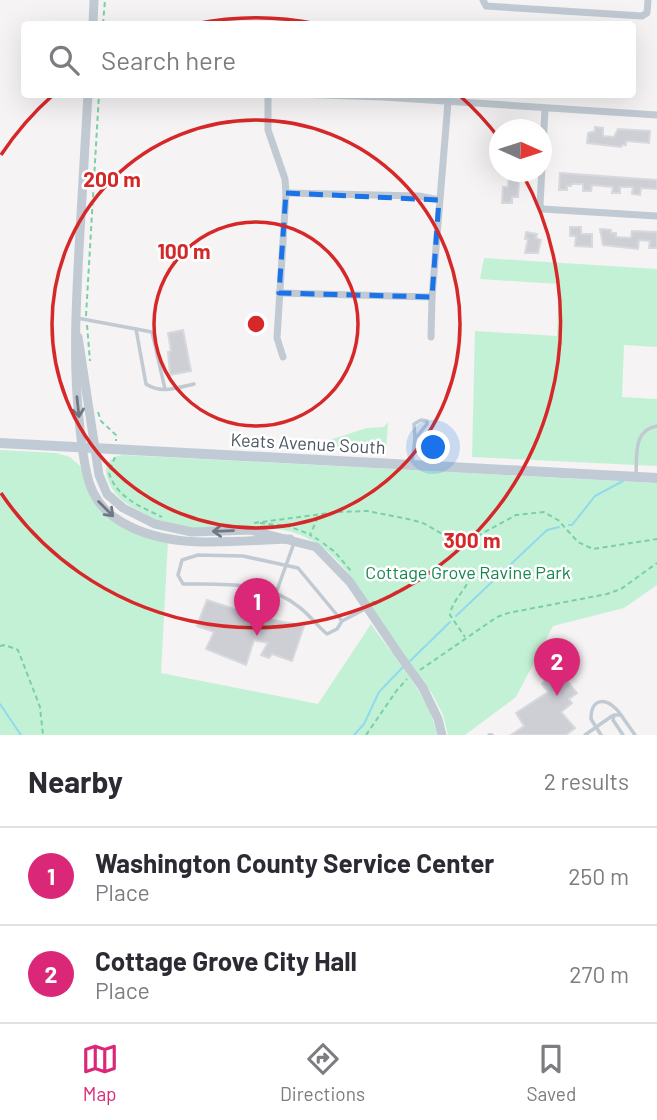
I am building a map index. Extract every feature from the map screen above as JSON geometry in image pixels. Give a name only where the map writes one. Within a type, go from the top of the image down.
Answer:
[{"type":"main road","name":"Keats Avenue South","points":[[0,443],[657,478]]},
{"type":"street","points":[[93,21],[94,0]]},
{"type":"street","points":[[483,0],[486,6],[642,16],[647,13],[648,0]]},
{"type":"street","points":[[89,98],[74,361],[82,447],[90,484],[98,500],[112,516],[132,527],[168,538],[209,543],[293,540]]},
{"type":"street","points":[[268,98],[268,130],[285,178],[286,193],[277,338],[284,357]]},
{"type":"street","points":[[370,98],[657,115]]},
{"type":"street","points":[[431,337],[447,102]]},
{"type":"street","points":[[545,109],[540,205],[542,209],[657,216]]},
{"type":"street","points":[[286,193],[419,196],[439,200]]},
{"type":"street","points":[[279,293],[432,297]]},
{"type":"street","points":[[75,318],[99,475],[107,494],[123,509],[139,517],[192,532],[250,530],[316,547],[350,582],[422,688],[438,719],[442,735]]},
{"type":"lane","points":[[75,318],[152,332],[166,390]]},
{"type":"lane","points":[[136,329],[146,384],[154,390],[194,384]]},
{"type":"lane","points":[[412,465],[414,424],[421,420],[426,421],[426,428],[415,439]]},
{"type":"lane","points":[[636,477],[637,444],[641,435],[649,428],[657,426]]},
{"type":"lane","points":[[276,593],[293,540]]},
{"type":"lane","points":[[342,621],[298,568],[243,556],[198,555],[182,560],[178,575],[183,584],[229,583],[276,593],[298,606],[327,634],[337,629],[342,621],[366,608]]},
{"type":"lane","points":[[601,735],[591,719],[591,713],[598,704],[608,702],[615,705],[635,735]]},
{"type":"lane","points":[[585,735],[614,715],[621,715]]},
{"type":"lane","points":[[614,715],[613,720],[623,735]]},
{"type":"path","points":[[103,21],[105,0]]},
{"type":"path","points":[[90,364],[86,285],[99,98]]},
{"type":"path","points":[[96,403],[101,421],[116,435],[115,460],[109,473],[120,492],[134,503],[166,519]]},
{"type":"path","points":[[254,523],[352,511],[381,513],[423,523],[446,536],[472,538],[516,515],[544,512],[558,520],[578,542],[593,549],[657,539]]},
{"type":"path","points":[[310,534],[319,515]]},
{"type":"path","points":[[246,523],[288,526],[310,534],[330,547],[353,574]]},
{"type":"path","points":[[418,671],[498,617],[621,589],[657,563]]},
{"type":"path","points":[[369,595],[376,606],[383,598],[426,579],[454,569],[466,569],[470,577],[468,584],[454,603],[450,615],[466,638]]},
{"type":"path","points":[[0,646],[18,650],[40,707],[43,735]]},
{"type":"path","points":[[366,735],[409,677]]},
{"type":"highlighted area","points":[[286,193],[439,200],[432,297],[279,293]]},
{"type":"green space","points":[[484,258],[657,269],[657,347],[624,345],[622,397],[657,399],[657,466],[472,457],[475,331],[557,336],[559,284],[480,279]]},
{"type":"green space","points":[[388,422],[386,451],[314,445],[367,428],[384,427]]},
{"type":"green space","name":"Cottage Grove Ravine Park","points":[[0,450],[56,453],[70,457],[80,466],[101,509],[168,540],[161,673],[318,704],[371,624],[419,691],[427,705],[437,735],[0,735]]},
{"type":"green space","name":"Cottage Grove Ravine Park","points":[[123,455],[657,483],[657,585],[624,608],[553,626],[516,697],[465,735],[448,735],[443,715],[433,695],[355,582],[332,555],[313,541],[276,529],[184,528],[159,521],[124,501],[109,483],[107,465],[115,457]]},
{"type":"building","points":[[595,127],[603,128],[603,136],[614,137],[618,129],[650,131],[649,143],[626,141],[626,145],[621,147],[587,143],[588,133],[595,131]]},
{"type":"building","points":[[560,173],[657,180],[657,189],[641,188],[640,195],[632,194],[633,187],[620,187],[620,193],[612,193],[613,187],[592,185],[591,191],[583,191],[583,184],[571,184],[567,186],[567,190],[559,190]]},
{"type":"building","points":[[508,182],[519,182],[518,197],[512,197],[512,203],[502,203],[503,187],[508,187]]},
{"type":"building","points":[[570,227],[581,227],[581,234],[592,234],[592,247],[575,246],[576,236],[570,236]]},
{"type":"building","points":[[600,229],[611,230],[611,233],[616,233],[616,237],[631,238],[632,231],[657,232],[657,248],[649,248],[650,241],[639,240],[638,249],[603,245]]},
{"type":"building","points":[[526,232],[537,234],[536,238],[541,240],[538,253],[525,253],[528,239],[525,239]]},
{"type":"building","points":[[183,330],[191,371],[170,375],[168,352],[171,351],[168,333]]},
{"type":"building","points":[[207,600],[263,618],[304,626],[292,661],[272,654],[269,658],[261,655],[268,643],[254,640],[246,665],[206,649],[214,632],[197,626]]},
{"type":"building","points":[[560,661],[573,667],[567,681],[577,693],[569,699],[572,703],[561,712],[575,728],[566,735],[511,735],[524,726],[516,713],[548,692],[542,684],[548,677],[552,679]]},
{"type":"waterway","points":[[569,525],[572,525],[595,496],[623,481]]},
{"type":"waterway","points":[[456,616],[547,530],[559,527]]},
{"type":"waterway","points":[[410,661],[450,622]]},
{"type":"waterway","points":[[354,735],[364,724],[379,692],[403,667]]},
{"type":"waterway","points":[[0,704],[21,735]]},
{"type":"place","name":"Washington County Service Center","points":[[257,636]]},
{"type":"place","name":"Cottage Grove City Hall","points":[[557,696]]}]
